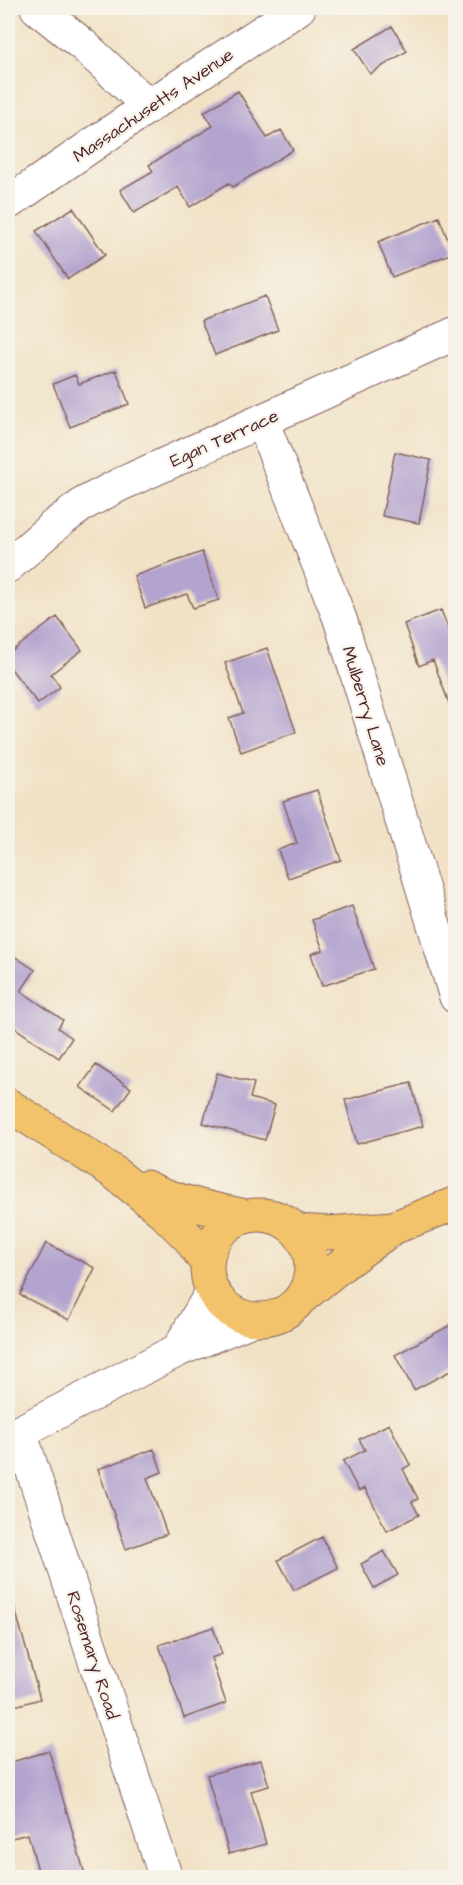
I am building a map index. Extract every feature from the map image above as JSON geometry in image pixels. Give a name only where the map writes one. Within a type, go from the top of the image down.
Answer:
[{"type":"main road","points":[[8,1105],[112,1171],[166,1197],[245,1216],[273,1216],[286,1222],[306,1243],[310,1257],[311,1272],[308,1286],[300,1299]]},
{"type":"main road","points":[[112,1171],[169,1218],[190,1239],[223,1306],[237,1315],[254,1319],[272,1318],[288,1311],[342,1265],[393,1228],[456,1203]]},
{"type":"main road","points":[[209,1277],[210,1246],[218,1233],[245,1216]]},
{"type":"main road","points":[[297,1231],[329,1233],[393,1228]]},
{"type":"street","points":[[37,8],[83,45],[149,106]]},
{"type":"street","name":"Massachusetts Avenue","points":[[8,203],[149,106],[299,8]]},
{"type":"street","name":"Egan Terrace","points":[[8,566],[56,524],[85,503],[119,485],[456,333]]},
{"type":"street","name":"Mulberry Lane","points":[[262,421],[340,620],[456,997]]},
{"type":"street","points":[[178,1350],[209,1277]]},
{"type":"street","points":[[14,1435],[178,1350],[254,1319]]},
{"type":"street","name":"Rosemary Road","points":[[14,1435],[166,1878]]},
{"type":"building","points":[[392,26],[407,51],[370,74],[354,49]]},
{"type":"building","points":[[238,91],[267,138],[281,130],[293,150],[233,187],[229,183],[190,207],[178,187],[134,213],[120,190],[153,171],[149,165],[213,126],[204,112]]},
{"type":"building","points":[[73,208],[105,255],[68,279],[36,231]]},
{"type":"building","points":[[439,217],[453,253],[392,277],[378,242]]},
{"type":"building","points":[[265,296],[278,330],[215,355],[201,321]]},
{"type":"building","points":[[116,370],[129,404],[70,427],[53,384],[75,375],[79,384]]},
{"type":"building","points":[[395,452],[431,460],[419,523],[382,516]]},
{"type":"building","points":[[202,552],[219,600],[193,608],[187,594],[145,608],[134,576]]},
{"type":"building","points":[[441,610],[456,649],[456,713],[453,714],[433,660],[419,666],[404,624]]},
{"type":"building","points":[[57,617],[82,650],[51,674],[60,687],[38,704],[8,665],[8,654]]},
{"type":"building","points":[[267,648],[296,732],[241,752],[229,718],[243,713],[225,663]]},
{"type":"building","points":[[317,790],[341,860],[288,878],[278,850],[297,843],[283,801]]},
{"type":"building","points":[[352,906],[374,969],[322,986],[311,954],[323,950],[312,920]]},
{"type":"building","points":[[8,952],[35,970],[21,991],[63,1020],[58,1028],[72,1038],[59,1058],[8,1023]]},
{"type":"building","points":[[96,1065],[131,1088],[115,1111],[80,1087]]},
{"type":"building","points":[[217,1073],[254,1083],[250,1098],[275,1105],[265,1140],[203,1123]]},
{"type":"building","points":[[411,1083],[423,1126],[357,1144],[345,1100]]},
{"type":"building","points":[[46,1243],[95,1268],[69,1320],[20,1295]]},
{"type":"building","points":[[456,1322],[456,1368],[414,1390],[395,1355]]},
{"type":"building","points":[[389,1424],[410,1465],[403,1469],[418,1499],[412,1502],[419,1515],[387,1531],[365,1488],[359,1491],[343,1461],[365,1450],[359,1439]]},
{"type":"building","points":[[154,1449],[162,1472],[147,1478],[167,1534],[126,1549],[98,1469]]},
{"type":"building","points":[[322,1537],[338,1568],[294,1590],[278,1560]]},
{"type":"building","points":[[384,1551],[398,1575],[374,1588],[361,1564]]},
{"type":"building","points":[[15,1609],[40,1699],[8,1708],[8,1610]]},
{"type":"building","points":[[213,1627],[222,1654],[211,1658],[226,1703],[184,1718],[159,1645]]},
{"type":"building","points":[[49,1751],[86,1878],[40,1878],[28,1834],[8,1839],[8,1763]]},
{"type":"building","points":[[261,1760],[269,1786],[251,1791],[266,1844],[229,1854],[207,1775]]}]
